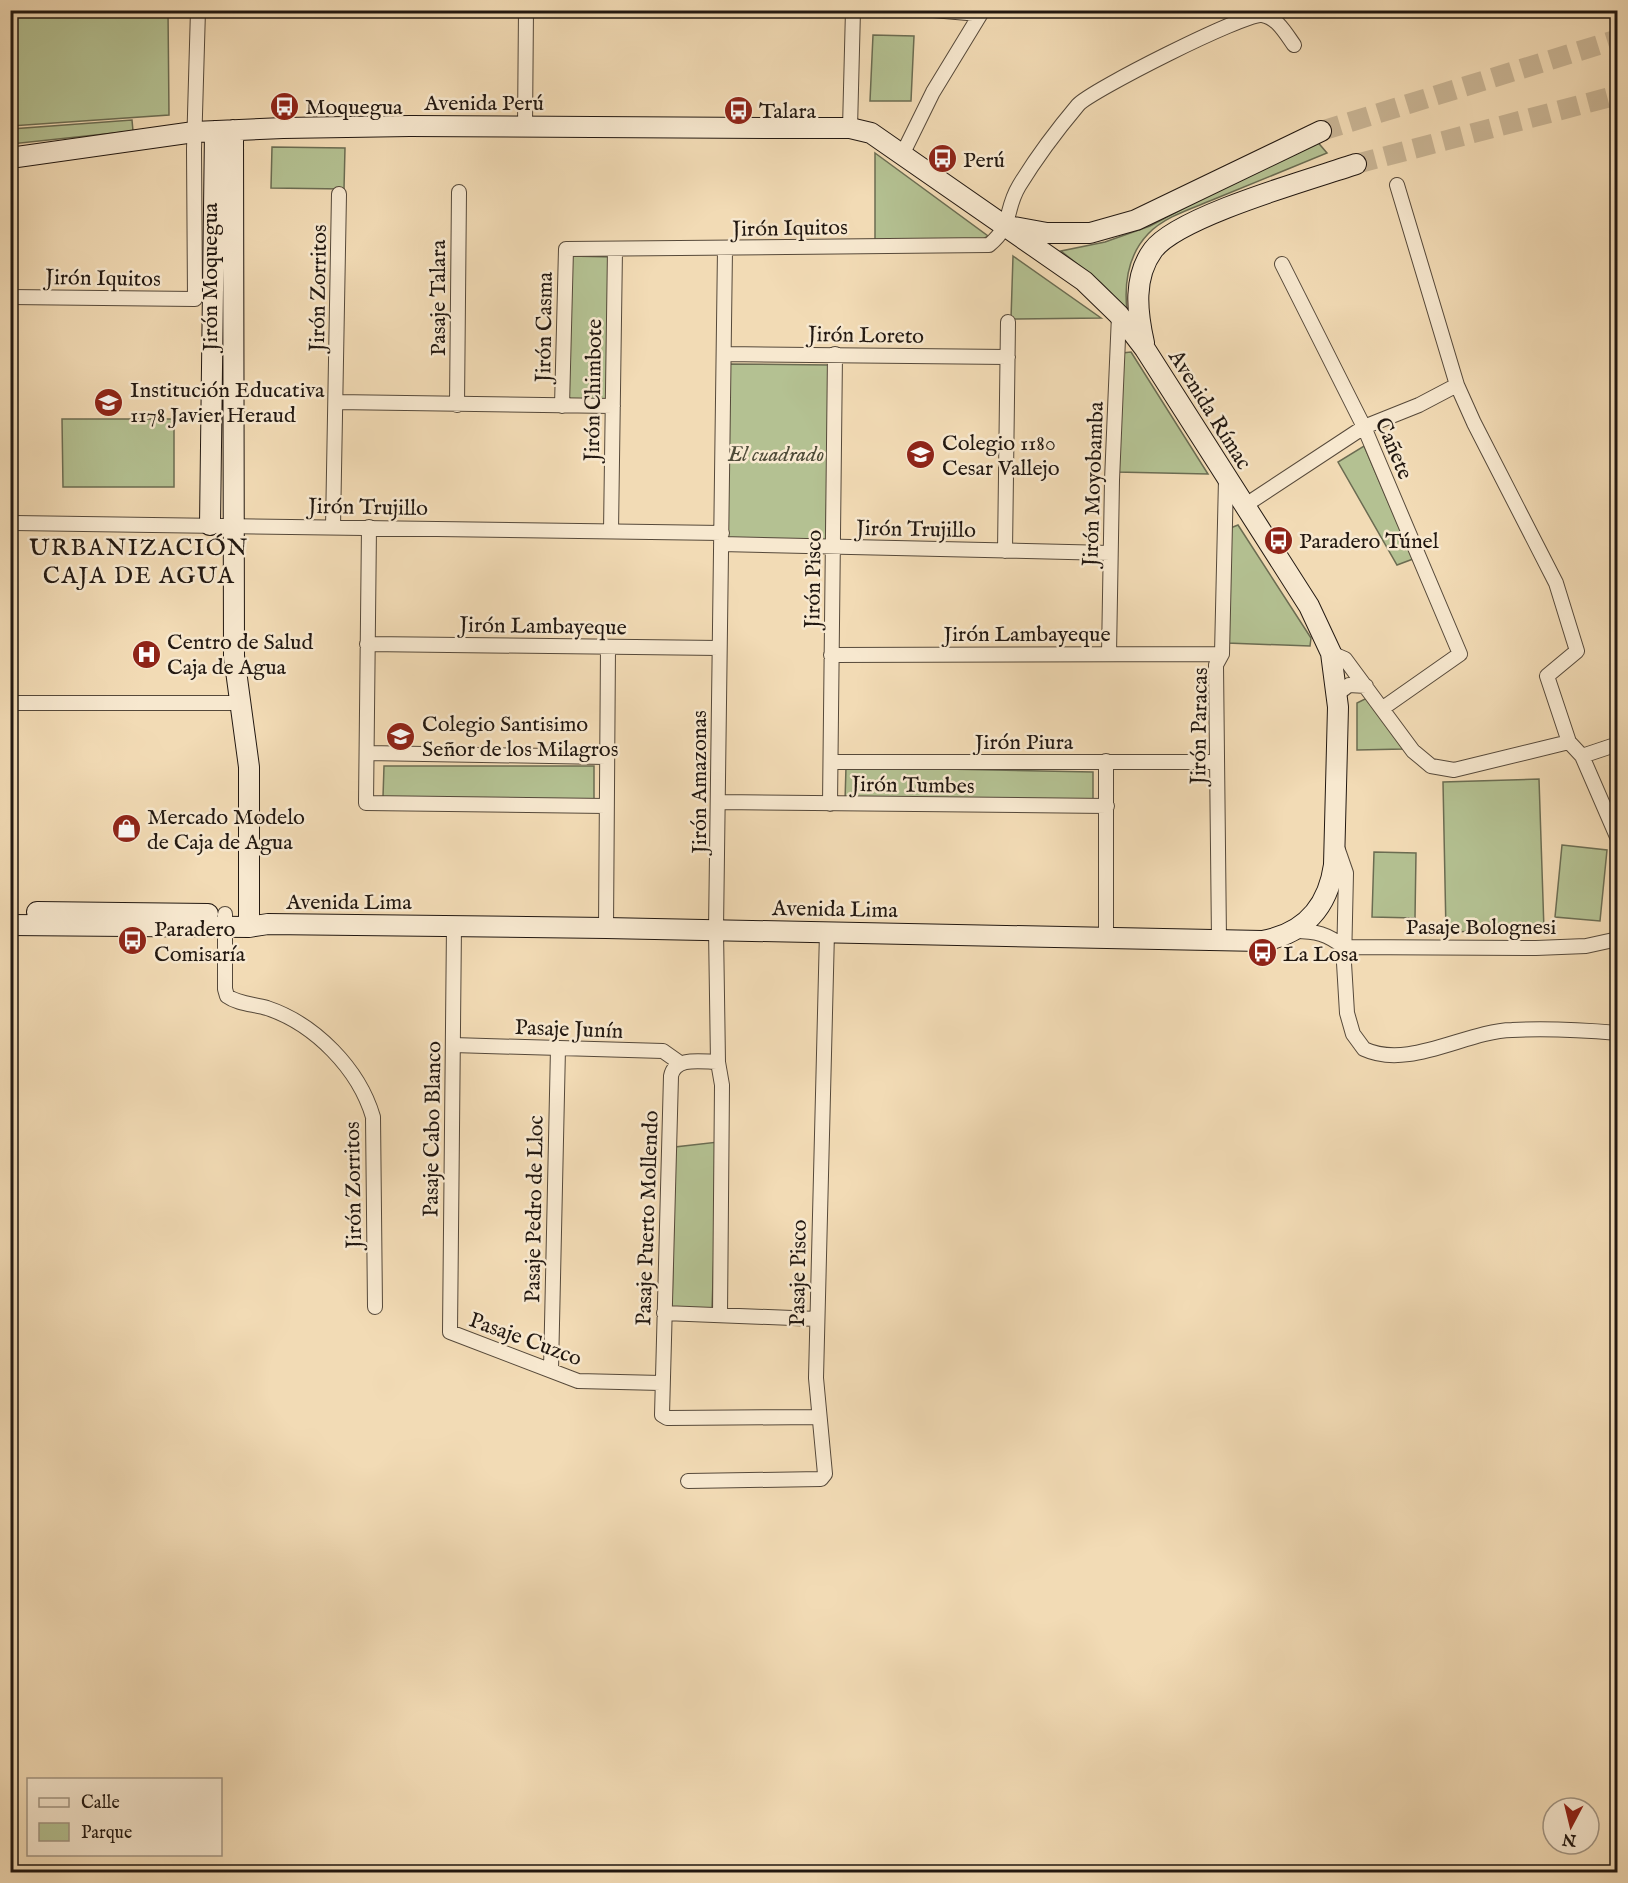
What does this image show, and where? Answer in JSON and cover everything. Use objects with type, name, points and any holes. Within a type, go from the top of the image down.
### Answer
[{"type":"main road","name":"Avenida Perú","points":[[10,158],[194,132],[410,126],[850,128]]},
{"type":"main road","name":"Avenida Rímac","points":[[850,128],[871,133],[903,153],[1084,281],[1119,315],[1145,349],[1310,606],[1330,653],[1337,694],[1335,841]]},
{"type":"main road","name":"Jirón Moquegua","points":[[210,525],[224,131]]},
{"type":"main road","name":"Jirón Moquegua","points":[[224,131],[234,656],[249,766],[256,922]]},
{"type":"main road","points":[[1007,226],[1070,234],[1090,233],[1126,223],[1321,131]]},
{"type":"main road","points":[[1145,349],[1138,302],[1143,268],[1154,248],[1169,236],[1200,218],[1356,164]]},
{"type":"main road","name":"Avenida Lima","points":[[10,912],[256,922],[1262,941],[1281,938],[1294,931],[1318,910],[1331,885],[1335,841]]},
{"type":"main road","name":"Avenida Lima","points":[[10,925],[224,920]]},
{"type":"street","points":[[194,132],[198,10]]},
{"type":"street","points":[[525,127],[526,10]]},
{"type":"street","points":[[850,128],[853,10]]},
{"type":"street","points":[[903,153],[933,92],[981,12],[933,10]]},
{"type":"street","points":[[1007,226],[1009,211],[1018,188],[1080,102],[1214,31],[1246,18],[1263,15],[1276,21],[1294,45]]},
{"type":"street","name":"Jirón Iquitos","points":[[10,297],[195,299],[194,132]]},
{"type":"street","points":[[1397,185],[1457,385],[1556,583],[1577,651],[1547,676],[1569,741],[1582,756],[1617,839]]},
{"type":"street","name":"Pasaje Talara","points":[[457,405],[459,192]]},
{"type":"street","name":"Jirón Zorritos","points":[[333,527],[339,194]]},
{"type":"street","name":"Jirón Iquitos","points":[[566,249],[989,245],[1007,226]]},
{"type":"street","name":"Jirón Casma","points":[[562,406],[566,249]]},
{"type":"street","name":"Jirón Chimbote","points":[[611,531],[615,249]]},
{"type":"street","name":"Jirón Amazonas","points":[[720,1315],[722,1085],[718,1062],[716,930],[725,249]]},
{"type":"street","name":"Cañete","points":[[1282,264],[1364,427],[1460,654],[1383,708]]},
{"type":"street","name":"Jirón Moyobamba","points":[[1109,654],[1110,553],[1119,315]]},
{"type":"street","points":[[1005,551],[1008,322]]},
{"type":"street","name":"Jirón Loreto","points":[[725,354],[1008,357]]},
{"type":"street","name":"Jirón Pisco","points":[[830,804],[836,354]]},
{"type":"street","points":[[1244,506],[1364,427],[1419,405],[1457,385]]},
{"type":"street","points":[[336,402],[613,406]]},
{"type":"street","name":"Jirón Paracas","points":[[1219,940],[1216,665],[1222,654],[1226,478]]},
{"type":"street","name":"Jirón Trujillo","points":[[14,523],[611,531],[835,547],[1110,553]]},
{"type":"street","points":[[369,528],[366,803],[606,806]]},
{"type":"street","name":"Jirón Lambayeque","points":[[367,644],[719,648]]},
{"type":"street","points":[[606,928],[608,647]]},
{"type":"street","points":[[1330,653],[1345,659],[1422,761],[1442,769],[1454,770],[1569,741]]},
{"type":"street","name":"Jirón Lambayeque","points":[[831,655],[1222,654]]},
{"type":"street","points":[[1337,694],[1350,685],[1366,686]]},
{"type":"street","points":[[10,703],[241,703]]},
{"type":"street","points":[[1582,756],[1617,744]]},
{"type":"street","points":[[367,753],[606,758]]},
{"type":"street","points":[[1106,761],[1106,938]]},
{"type":"street","name":"Jirón Piura","points":[[831,762],[1217,762]]},
{"type":"street","name":"Jirón Tumbes","points":[[719,802],[1107,806]]},
{"type":"street","points":[[1335,841],[1346,873],[1344,947],[1347,1013],[1353,1034],[1364,1049],[1385,1054],[1424,1051],[1474,1035],[1512,1029],[1617,1033]]},
{"type":"street","name":"Jirón Zorritos","points":[[224,920],[227,996],[268,1008],[300,1024],[335,1052],[370,1106],[373,1117],[375,1307]]},
{"type":"street","name":"Pasaje Cabo Blanco","points":[[450,1332],[454,926]]},
{"type":"street","points":[[1294,931],[1314,931],[1329,935],[1344,947]]},
{"type":"street","name":"Pasaje Pisco","points":[[688,1480],[824,1477],[816,1378],[827,932]]},
{"type":"street","name":"Pasaje Bolognesi","points":[[1344,947],[1546,948],[1586,946],[1617,939]]},
{"type":"street","name":"Pasaje Junín","points":[[453,1045],[663,1051],[680,1063]]},
{"type":"street","name":"Pasaje Pedro de Lloc","points":[[550,1370],[558,1048]]},
{"type":"street","points":[[680,1063],[718,1062]]},
{"type":"street","name":"Pasaje Puerto Mollendo","points":[[680,1063],[675,1066],[671,1076],[661,1383],[662,1415],[667,1418],[819,1417]]},
{"type":"street","points":[[664,1313],[817,1319]]},
{"type":"street","name":"Pasaje Cuzco","points":[[450,1332],[578,1381],[661,1383]]},
{"type":"green space","points":[[11,10],[168,11],[169,115],[11,126]]},
{"type":"green space","points":[[873,35],[914,36],[911,101],[870,101]]},
{"type":"green space","points":[[132,120],[133,131],[11,144],[11,129]]},
{"type":"green space","points":[[1315,139],[1327,153],[1180,213],[1163,222],[1148,234],[1136,251],[1129,270],[1126,290],[1127,311],[1101,283],[1061,251],[1105,242],[1150,226]]},
{"type":"green space","points":[[272,147],[345,148],[344,189],[271,188]]},
{"type":"green space","points":[[875,153],[988,236],[977,243],[875,242]]},
{"type":"green space","points":[[570,256],[612,257],[607,402],[566,401]]},
{"type":"green space","points":[[1013,256],[1101,318],[1011,319]]},
{"type":"green space","points":[[1131,352],[1208,474],[1116,472],[1122,353]]},
{"type":"green space","name":"El cuadrado","points":[[726,364],[829,365],[826,543],[724,541]]},
{"type":"green space","points":[[62,419],[174,419],[174,487],[63,487]]},
{"type":"green space","points":[[1364,446],[1413,559],[1397,565],[1338,462]]},
{"type":"green space","points":[[1238,525],[1311,638],[1310,646],[1227,643],[1228,529]]},
{"type":"green space","points":[[1365,699],[1369,700],[1403,749],[1357,750],[1357,703]]},
{"type":"green space","points":[[384,766],[594,766],[594,800],[383,797]]},
{"type":"green space","points":[[846,767],[1093,772],[1093,806],[845,801]]},
{"type":"green space","points":[[1539,779],[1544,930],[1446,932],[1443,782]]},
{"type":"green space","points":[[1562,845],[1607,850],[1600,921],[1555,917]]},
{"type":"green space","points":[[1374,852],[1416,853],[1415,918],[1372,917]]},
{"type":"green space","points":[[718,1142],[712,1309],[672,1308],[675,1147]]},
{"type":"tunnel","points":[[1321,131],[1618,39]]},
{"type":"tunnel","points":[[1356,164],[1618,95]]},
{"type":"place","name":"Moquegua","points":[[284,106]]},
{"type":"place","name":"Talara","points":[[738,110]]},
{"type":"place","name":"Perú","points":[[942,159]]},
{"type":"place","name":"Institución Educativa 1178 Javier Heraud","points":[[109,402]]},
{"type":"place","name":"Colegio 1180 Cesar Vallejo","points":[[921,455]]},
{"type":"place","name":"Paradero Túnel","points":[[1278,540]]},
{"type":"place","name":"Centro de Salud Caja de Agua","points":[[146,654]]},
{"type":"place","name":"Colegio Santisimo Señor de los Milagros","points":[[401,736]]},
{"type":"place","name":"Mercado Modelo de Caja de Agua","points":[[126,829]]},
{"type":"place","name":"Paradero Comisaría","points":[[133,941]]},
{"type":"place","name":"La Losa","points":[[1262,953]]},
{"type":"district","name":"URBANIZACIÓN CAJA DE AGUA","points":[[139,561]]}]
